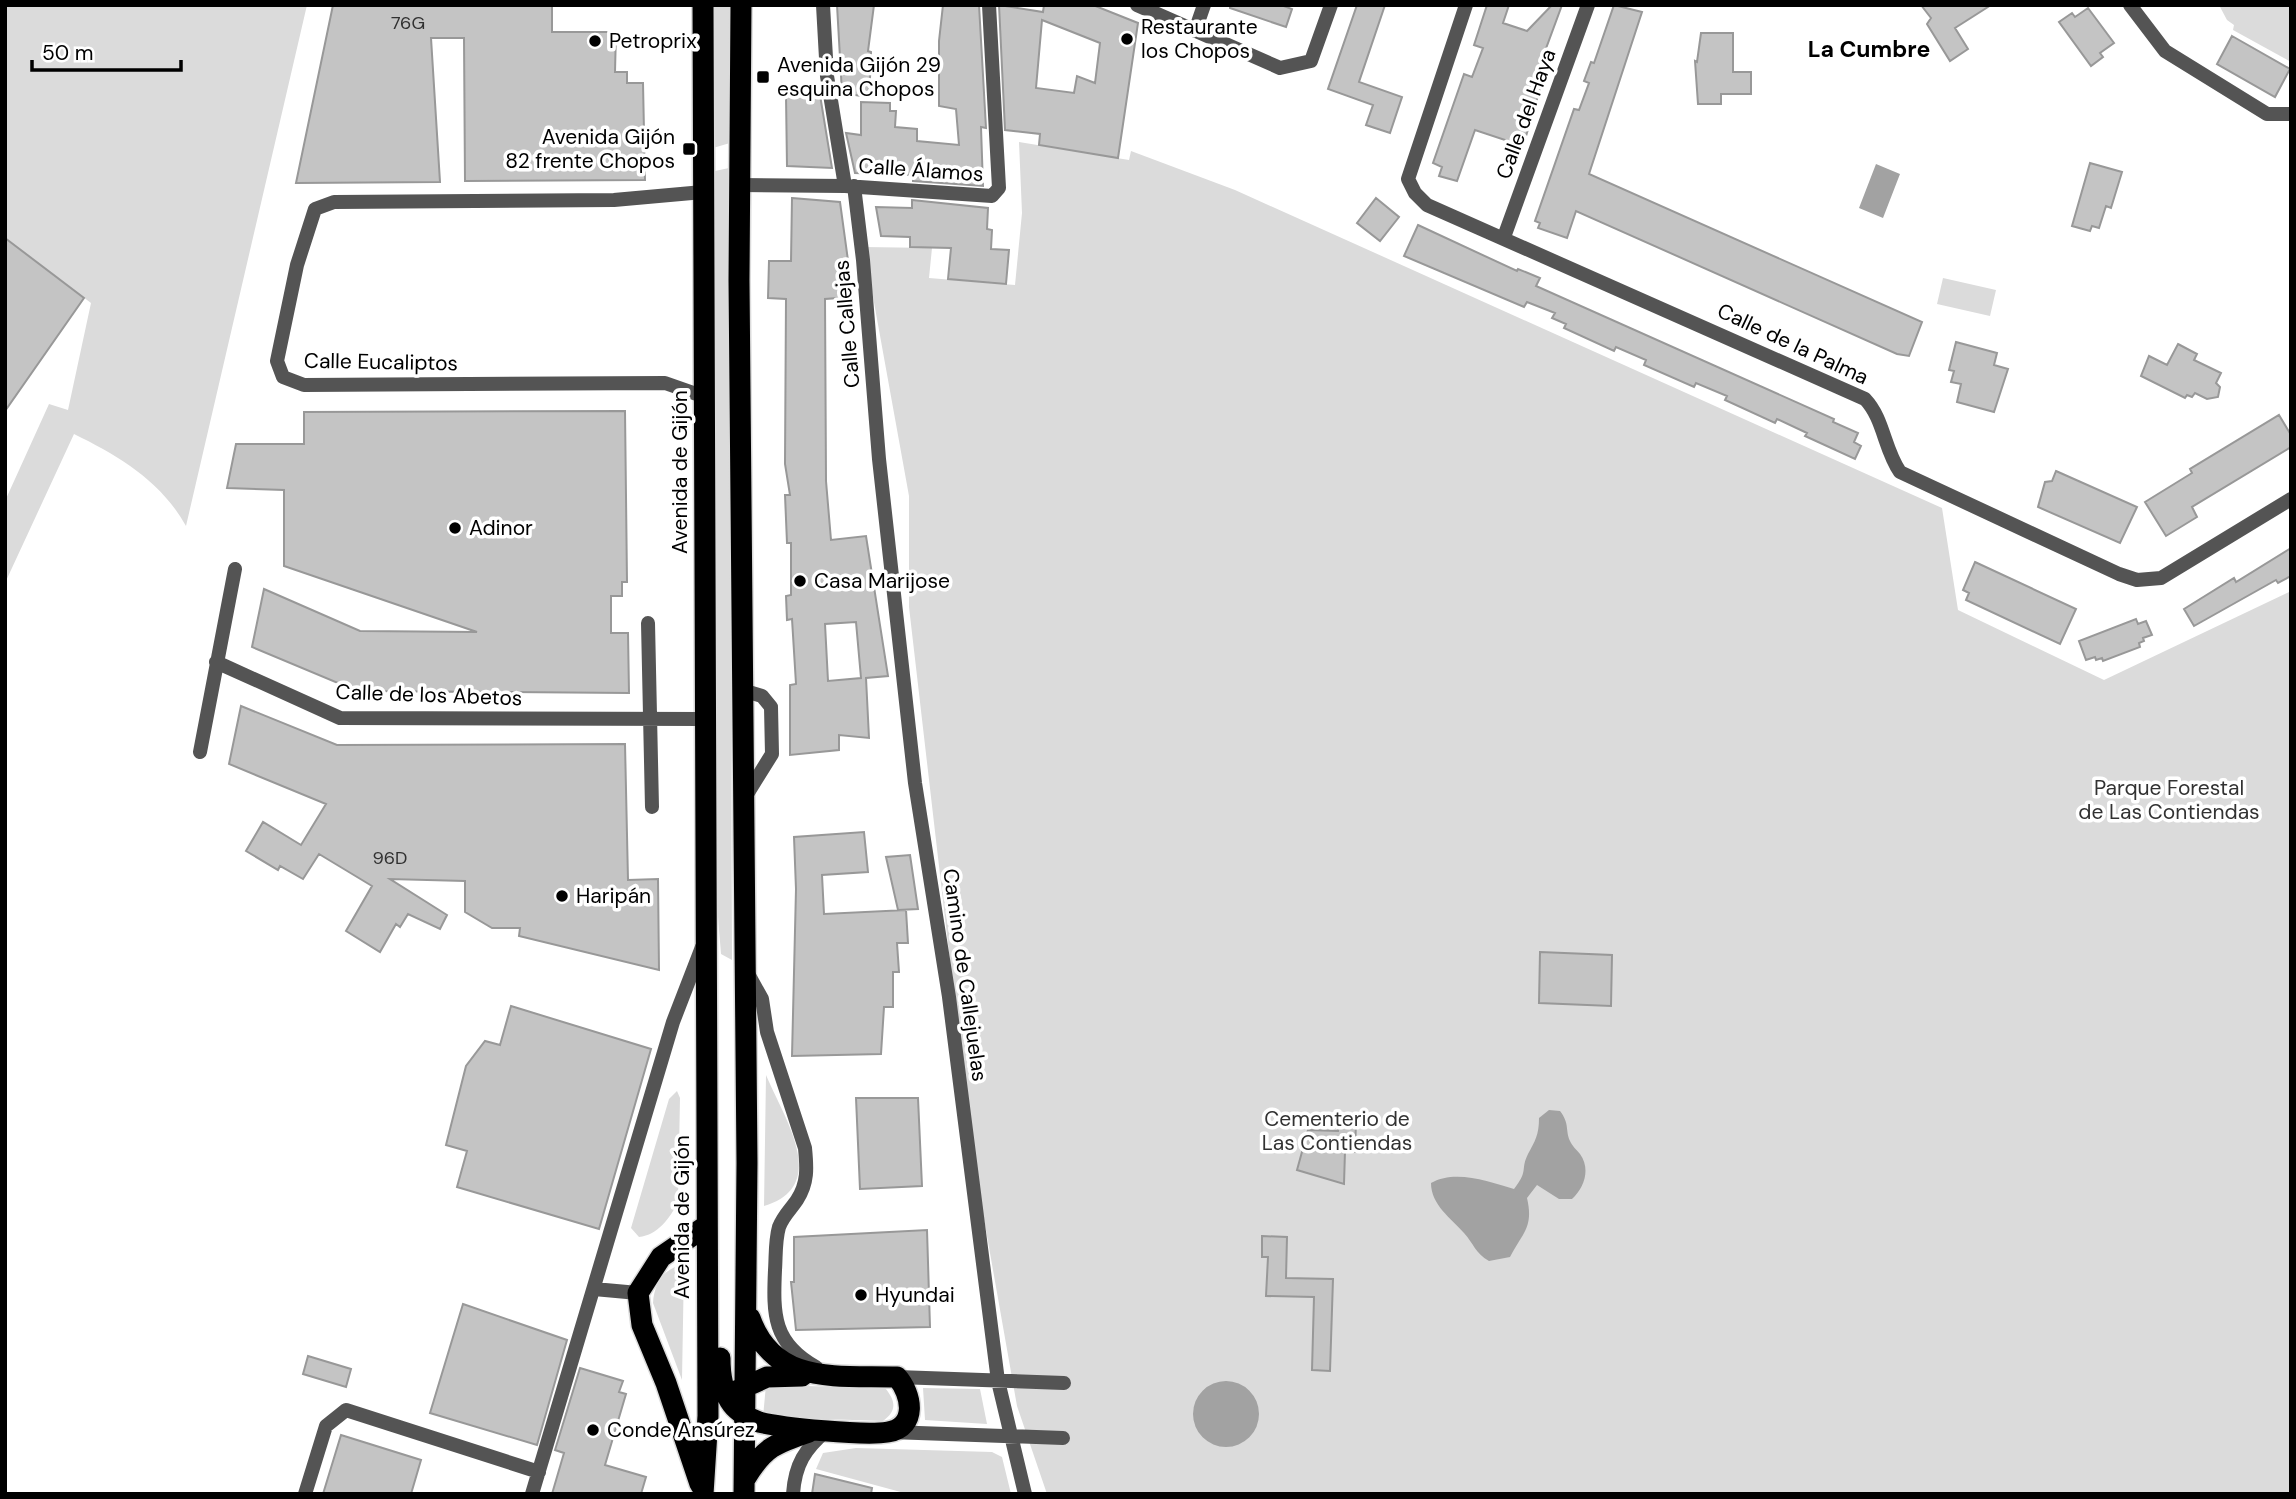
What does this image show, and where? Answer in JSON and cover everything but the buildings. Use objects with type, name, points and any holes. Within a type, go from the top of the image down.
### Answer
[{"type":"highway","name":"Avenida de Gijón","points":[[702,5],[709,1416],[703,1494]]},
{"type":"highway","points":[[741,5],[739,185],[746,1307],[737,1390],[746,1416],[744,1487]]},
{"type":"highway","points":[[706,1078],[719,1116],[720,1365],[722,1385],[737,1390]]},
{"type":"highway","points":[[703,1494],[666,1383],[642,1325],[638,1293],[660,1257],[706,1226]]},
{"type":"highway","points":[[746,1307],[757,1339],[768,1353],[781,1363],[829,1375]]},
{"type":"highway","points":[[718,1494],[720,1409],[737,1390],[767,1377],[897,1377],[906,1388],[909,1413],[903,1425],[889,1432],[821,1430],[759,1422],[746,1416]]},
{"type":"highway","points":[[744,1487],[757,1459],[773,1444],[821,1430]]},
{"type":"street","points":[[741,27],[753,5]]},
{"type":"street","name":"Calle Callejas","points":[[823,5],[827,76],[863,260],[879,459]]},
{"type":"street","name":"Calle Álamos","points":[[739,185],[850,186],[992,196],[999,188],[989,5]]},
{"type":"street","points":[[1137,5],[1280,68],[1296,67],[1311,61],[1331,5]]},
{"type":"street","points":[[1195,31],[1204,5]]},
{"type":"street","name":"Calle de la Palma","points":[[1466,5],[1408,179],[1415,193],[1427,205],[1866,399],[1875,409],[1891,459],[1900,472],[2119,574],[2137,580],[2161,578],[2291,499]]},
{"type":"street","name":"Calle del Haya","points":[[1504,237],[1588,5]]},
{"type":"street","points":[[2130,5],[2165,51],[2267,114],[2291,114]]},
{"type":"street","name":"Calle Eucaliptos","points":[[704,192],[614,200],[334,202],[315,209],[297,265],[277,360],[283,377],[304,385],[665,383],[705,397]]},
{"type":"street","name":"Camino de Callejuelas","points":[[879,459],[915,783],[949,997],[998,1381],[1025,1494]]},
{"type":"street","points":[[200,752],[235,569]]},
{"type":"street","points":[[648,623],[652,807]]},
{"type":"street","name":"Calle de los Abetos","points":[[216,662],[340,718],[705,719]]},
{"type":"street","points":[[742,690],[762,696],[771,708],[772,754],[743,801]]},
{"type":"street","name":"Avenida de Gijón","points":[[532,1494],[673,1022],[705,939]]},
{"type":"street","points":[[744,966],[762,999],[766,1032],[805,1148],[807,1165],[803,1189],[779,1225],[776,1239],[775,1317],[786,1344],[796,1356],[829,1375]]},
{"type":"street","name":"Avenida de Gijón","points":[[594,1289],[638,1293]]},
{"type":"street","points":[[897,1377],[1064,1383]]},
{"type":"street","points":[[305,1494],[326,1426],[346,1410],[539,1472]]},
{"type":"street","points":[[793,1494],[800,1459],[821,1430]]},
{"type":"street","points":[[889,1432],[1063,1438]]},
{"type":"green space","points":[[5,5],[307,5],[186,526],[164,496],[138,471],[74,434],[5,583],[5,501],[49,404],[68,410],[91,303],[5,238]]},
{"type":"green space","points":[[713,5],[730,5],[730,143],[713,148]]},
{"type":"green space","points":[[2219,5],[2291,5],[2291,62],[2233,30],[2234,25],[2227,20]]},
{"type":"green space","name":"Cementerio de Las Contiendas","points":[[1019,142],[1129,160],[1131,151],[1235,190],[1942,508],[1958,610],[2104,680],[2291,591],[2291,1494],[1047,1494],[1017,1406],[972,1151],[909,607],[909,496],[864,247],[932,248],[929,278],[1015,285],[1022,213]]},
{"type":"green space","points":[[729,168],[732,960],[721,954],[716,892],[715,171]]},
{"type":"green space","points":[[1943,278],[1996,290],[1990,316],[1937,304]]},
{"type":"green space","points":[[766,1075],[791,1130],[799,1167],[795,1183],[784,1196],[764,1206]]},
{"type":"green space","points":[[677,1091],[680,1098],[678,1202],[663,1225],[646,1236],[639,1237],[631,1228],[669,1099]]},
{"type":"green space","points":[[684,1265],[682,1380],[653,1303],[655,1289],[661,1278],[671,1269]]},
{"type":"green space","points":[[766,1385],[885,1388],[893,1402],[893,1410],[883,1421],[763,1417]]},
{"type":"green space","points":[[923,1388],[980,1389],[987,1424],[925,1420]]},
{"type":"green space","points":[[856,1448],[992,1452],[1002,1457],[1011,1494],[908,1494],[816,1469],[823,1453]]},
{"type":"shaded area","points":[[1876,164],[1900,174],[1883,218],[1859,208]]},
{"type":"shaded area","points":[[1549,1110],[1560,1111],[1565,1120],[1570,1141],[1585,1166],[1583,1184],[1572,1199],[1559,1199],[1537,1185],[1527,1198],[1529,1217],[1526,1230],[1510,1257],[1489,1261],[1438,1205],[1431,1183],[1462,1177],[1514,1189],[1523,1174],[1526,1159],[1536,1138],[1539,1118]]},
{"type":"shaded area","points":[[1226,1381],[1249,1391],[1259,1414],[1249,1437],[1226,1447],[1203,1437],[1193,1414],[1203,1391]]},
{"type":"place","name":"Restaurante los Chopos","points":[[1127,39]]},
{"type":"place","name":"Petroprix","points":[[595,41]]},
{"type":"place","name":"Avenida Gijón 29 esquina Chopos","points":[[763,77]]},
{"type":"place","name":"Avenida Gijón 82 frente Chopos","points":[[689,149]]},
{"type":"place","name":"Adinor","points":[[455,528]]},
{"type":"place","name":"Casa Marijose","points":[[800,581]]},
{"type":"place","name":"Haripán","points":[[562,896]]},
{"type":"place","name":"Hyundai","points":[[861,1295]]},
{"type":"place","name":"Conde Ansúrez","points":[[593,1430]]},
{"type":"district","name":"La Cumbre","points":[[1869,49]]},
{"type":"park label","name":"Parque Forestal de Las Contiendas","points":[[2169,800]]}]
